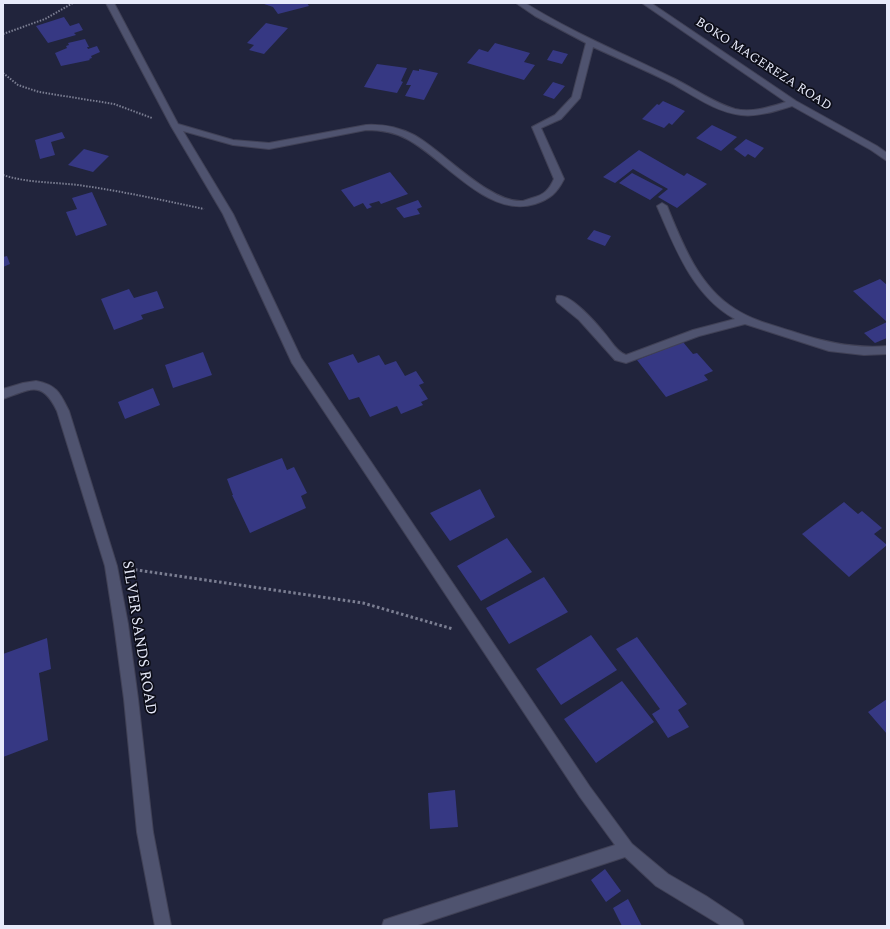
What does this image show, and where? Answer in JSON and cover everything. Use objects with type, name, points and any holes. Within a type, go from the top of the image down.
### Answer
[{"type":"street","points":[[110,3],[175,126],[228,214],[296,360],[585,792],[627,849],[662,880],[700,902],[736,926]]},
{"type":"street","points":[[520,3],[536,14],[590,42],[714,103],[734,111],[750,112],[793,103]]},
{"type":"street","name":"BOKO MAGEREZA ROAD","points":[[646,3],[793,103],[874,148],[887,158]]},
{"type":"street","points":[[175,126],[232,142],[269,146],[308,140],[368,127],[389,128],[413,138],[479,188],[501,200],[521,204],[542,199],[554,191],[559,179],[536,127],[558,117],[576,98],[590,42]]},
{"type":"street","points":[[874,148],[887,150]]},
{"type":"street","points":[[662,206],[683,255],[706,290],[726,308],[746,320],[821,345],[849,350],[887,350]]},
{"type":"street","points":[[560,299],[581,314],[614,352],[619,356],[626,358],[697,333],[746,320]]},
{"type":"street","name":"SILVER SANDS ROAD","points":[[3,394],[31,385],[42,386],[55,395],[63,411],[111,566],[121,624],[131,699],[145,832],[163,926]]},
{"type":"street","points":[[390,926],[627,849]]},
{"type":"path","points":[[3,34],[45,19],[72,3]]},
{"type":"path","points":[[3,73],[18,85],[39,92],[114,104],[175,126]]},
{"type":"path","points":[[3,175],[18,180],[77,185],[141,195],[228,214]]},
{"type":"path","points":[[111,566],[363,603],[482,637]]},
{"type":"building","points":[[261,3],[307,3],[309,6],[278,14],[273,7]]},
{"type":"building","points":[[64,17],[70,26],[79,23],[83,30],[74,33],[76,35],[48,43],[36,26]]},
{"type":"building","points":[[266,23],[288,28],[264,54],[249,50],[254,45],[247,43]]},
{"type":"building","points":[[85,39],[89,47],[87,47],[88,49],[97,46],[100,52],[91,56],[92,58],[89,59],[90,60],[61,66],[55,53],[67,48],[66,46],[69,45],[68,43]]},
{"type":"building","points":[[495,43],[530,53],[524,62],[535,65],[524,80],[467,63],[479,49],[488,52]]},
{"type":"building","points":[[553,50],[568,54],[562,64],[547,60]]},
{"type":"building","points":[[377,64],[407,68],[401,81],[403,82],[397,93],[364,87]]},
{"type":"building","points":[[419,69],[438,73],[424,100],[405,96],[411,85],[406,85],[413,70],[419,71]]},
{"type":"building","points":[[553,82],[565,86],[554,99],[543,95]]},
{"type":"building","points":[[663,101],[685,111],[672,125],[669,123],[664,128],[642,119],[657,104],[659,105]]},
{"type":"building","points":[[712,125],[737,137],[721,151],[696,138]]},
{"type":"building","points":[[62,132],[65,138],[51,142],[55,155],[40,159],[35,140]]},
{"type":"building","points":[[746,139],[764,148],[755,158],[748,154],[745,157],[734,149]]},
{"type":"building","points":[[84,149],[109,156],[93,172],[68,165]]},
{"type":"building","points":[[639,150],[684,176],[687,173],[707,184],[677,208],[658,197],[668,189],[633,169],[615,183],[603,177]]},
{"type":"building","points":[[390,172],[408,194],[381,204],[379,201],[369,204],[372,207],[367,209],[363,203],[354,207],[341,190]]},
{"type":"building","points":[[632,173],[663,189],[650,200],[619,183]]},
{"type":"building","points":[[92,192],[107,225],[76,236],[66,212],[77,209],[72,198]]},
{"type":"building","points":[[418,200],[422,207],[417,209],[420,214],[404,218],[396,208]]},
{"type":"building","points":[[594,230],[611,236],[605,246],[587,239]]},
{"type":"building","points":[[7,256],[10,264],[3,267],[3,257]]},
{"type":"building","points":[[880,279],[887,285],[887,322],[853,291]]},
{"type":"building","points":[[129,289],[134,298],[157,291],[164,308],[141,315],[143,319],[114,330],[101,299]]},
{"type":"building","points":[[887,322],[887,338],[875,343],[864,333]]},
{"type":"building","points":[[683,342],[693,354],[697,353],[713,371],[704,375],[708,380],[666,397],[637,360]]},
{"type":"building","points":[[203,352],[212,375],[173,388],[165,365]]},
{"type":"building","points":[[353,354],[358,363],[379,355],[385,365],[396,361],[405,376],[416,371],[424,383],[419,385],[428,399],[421,402],[423,405],[401,414],[397,406],[370,417],[359,397],[349,400],[328,363]]},
{"type":"building","points":[[153,388],[160,405],[125,419],[118,402]]},
{"type":"building","points":[[282,458],[287,470],[294,467],[307,493],[301,496],[306,508],[250,533],[232,495],[227,479]]},
{"type":"building","points":[[480,489],[495,517],[450,541],[430,513]]},
{"type":"building","points":[[844,502],[858,514],[862,511],[882,528],[874,534],[887,545],[849,577],[802,534]]},
{"type":"building","points":[[507,538],[532,572],[481,601],[457,566]]},
{"type":"building","points":[[544,577],[568,612],[509,644],[486,608]]},
{"type":"building","points":[[591,635],[617,670],[561,705],[536,669]]},
{"type":"building","points":[[637,637],[687,704],[678,710],[689,727],[668,738],[652,714],[660,709],[616,649]]},
{"type":"building","points":[[47,638],[51,669],[39,673],[48,740],[3,757],[3,654]]},
{"type":"building","points":[[622,681],[654,722],[596,763],[564,719]]},
{"type":"building","points":[[887,699],[887,734],[868,712]]},
{"type":"building","points":[[455,790],[458,827],[430,829],[428,793]]},
{"type":"building","points":[[605,869],[621,891],[606,902],[591,880]]},
{"type":"building","points":[[628,899],[642,926],[622,926],[613,908]]}]
